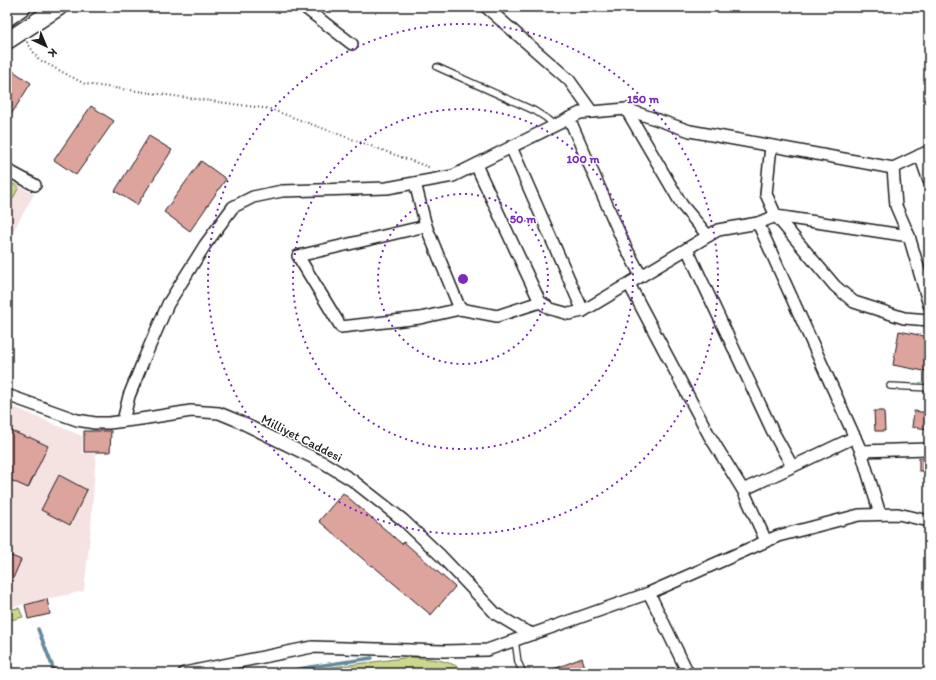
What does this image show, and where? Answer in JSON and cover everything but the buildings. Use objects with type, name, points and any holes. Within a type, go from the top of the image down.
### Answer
[{"type":"main road","points":[[7,18],[22,7]]},
{"type":"main road","points":[[7,41],[58,7]]},
{"type":"street","points":[[304,7],[352,44]]},
{"type":"street","points":[[486,7],[569,80],[592,112]]},
{"type":"street","points":[[626,109],[682,205],[708,236]]},
{"type":"street","points":[[123,421],[129,396],[168,304],[206,245],[234,207],[253,197],[282,191],[387,188],[453,176],[580,113],[626,109],[690,132],[893,168],[924,153],[929,181]]},
{"type":"street","points":[[569,118],[625,246],[641,276]]},
{"type":"street","points":[[772,146],[766,194],[776,216],[835,286],[854,302],[904,318],[929,320]]},
{"type":"street","points":[[511,147],[583,311]]},
{"type":"street","points":[[476,165],[540,302],[551,309],[569,314],[583,311],[718,230],[758,223],[776,216],[909,236]]},
{"type":"street","points":[[893,168],[896,206],[909,236],[929,305]]},
{"type":"street","points":[[7,170],[35,185]]},
{"type":"street","points":[[415,183],[426,226],[460,310]]},
{"type":"street","points":[[758,223],[855,437],[880,514]]},
{"type":"street","points":[[426,226],[298,256],[341,327],[420,318],[460,310],[497,316],[540,302]]},
{"type":"street","points":[[687,249],[772,430],[792,466]]},
{"type":"street","points":[[629,284],[709,435],[743,490],[766,541]]},
{"type":"street","name":"Milliyet Caddesi","points":[[7,395],[77,420],[95,423],[109,423],[191,411],[219,413],[250,426],[324,463],[352,480],[403,520],[496,614],[521,629],[534,634]]},
{"type":"street","points":[[743,490],[855,437]]},
{"type":"street","points":[[861,452],[929,449]]},
{"type":"street","points":[[184,673],[312,647],[444,651],[487,650],[649,593],[778,536],[859,515],[898,514],[929,521]]},
{"type":"street","points":[[649,593],[688,673]]},
{"type":"lane","points":[[437,67],[535,111],[554,125]]},
{"type":"lane","points":[[890,386],[929,388]]},
{"type":"lane","points":[[515,640],[518,662],[523,673]]},
{"type":"path","points":[[20,32],[38,59],[85,84],[270,109],[431,168]]},
{"type":"shaded area","points":[[7,179],[34,194],[7,242]]},
{"type":"shaded area","points":[[7,404],[82,436],[82,453],[96,454],[91,526],[84,591],[7,608]]},
{"type":"green space","points":[[7,181],[19,187],[12,200],[7,197]]},
{"type":"green space","points":[[19,608],[23,617],[7,621],[7,610]]},
{"type":"green space","points":[[410,657],[447,662],[460,668],[466,673],[292,673],[321,668]]},
{"type":"waterway","points":[[38,629],[55,673]]},
{"type":"waterway","points":[[279,673],[372,658]]}]
